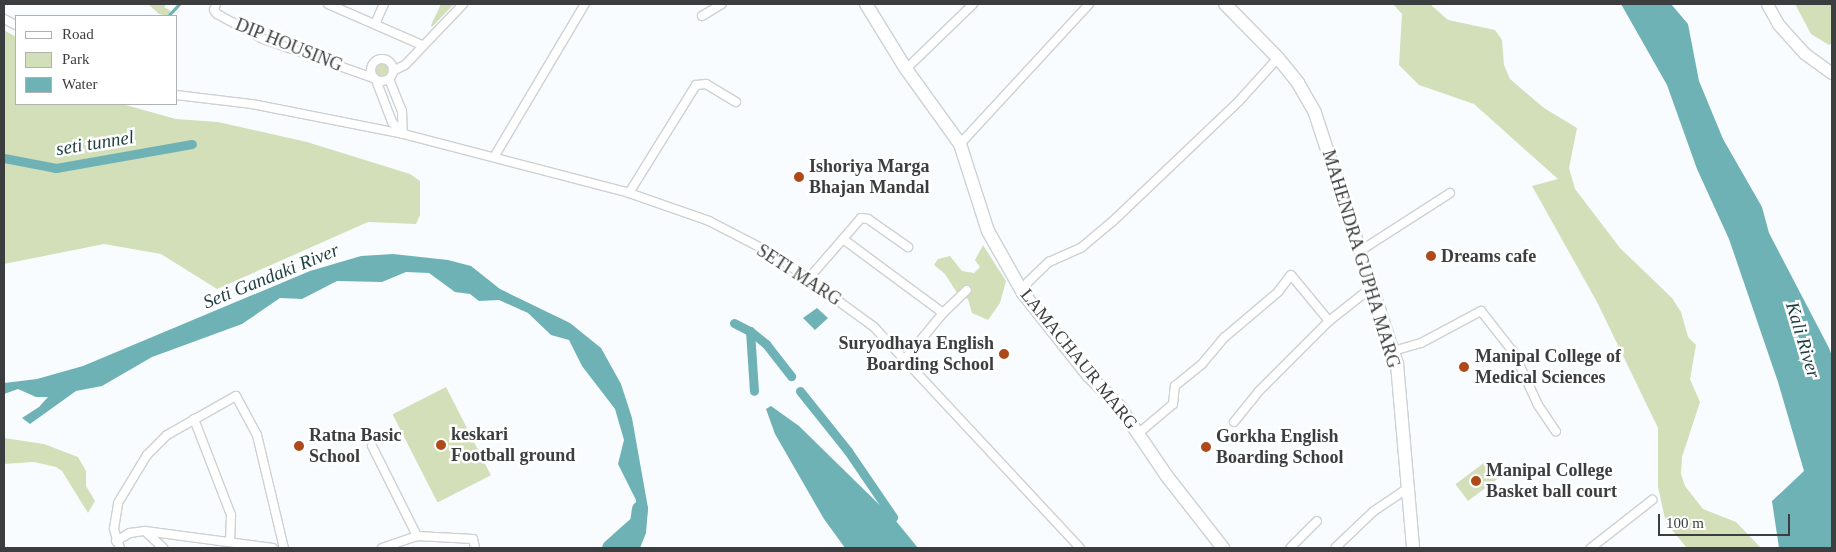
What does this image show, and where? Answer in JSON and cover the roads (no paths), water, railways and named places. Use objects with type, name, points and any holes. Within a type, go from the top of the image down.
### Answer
[{"type":"main road","name":"LAMACHAUR MARG","points":[[866,4],[906,69],[960,144],[988,231],[1023,294],[1082,368],[1140,432],[1166,475],[1223,548]]},
{"type":"main road","name":"MAHENDRA GUPHA MARG","points":[[1224,4],[1278,58],[1298,83],[1315,113],[1393,351],[1407,460],[1407,489],[1414,548]]},
{"type":"main road","points":[[1767,4],[1778,24],[1804,53],[1832,73]]},
{"type":"street","name":"DIP HOUSING","points":[[216,4],[214,10],[217,14],[263,39],[374,79]]},
{"type":"street","points":[[328,4],[422,45]]},
{"type":"street","points":[[375,24],[384,4]]},
{"type":"street","points":[[374,79],[391,75],[405,66],[422,45],[463,4]]},
{"type":"street","points":[[494,157],[586,4]]},
{"type":"street","points":[[702,16],[722,4]]},
{"type":"street","points":[[906,69],[973,4]]},
{"type":"street","points":[[960,144],[1089,4]]},
{"type":"street","points":[[1023,294],[1028,282],[1049,262],[1082,247],[1112,222],[1239,101],[1278,58]]},
{"type":"street","points":[[378,60],[388,61],[402,111],[403,134],[392,122],[374,79],[371,68],[378,60]]},
{"type":"street","points":[[628,193],[696,85],[706,84],[736,102]]},
{"type":"street","name":"SETI MARG","points":[[178,95],[252,104],[403,134],[628,193],[709,221],[775,255],[874,327],[905,359],[965,428],[1078,547]]},
{"type":"street","points":[[1360,251],[1450,193]]},
{"type":"street","points":[[809,278],[861,218],[868,219],[908,247]]},
{"type":"street","points":[[843,239],[943,313]]},
{"type":"street","points":[[1140,432],[1173,404],[1175,386],[1278,292],[1291,275],[1329,321]]},
{"type":"street","points":[[1234,422],[1258,392],[1329,321],[1371,288]]},
{"type":"street","points":[[905,359],[943,313],[967,290]]},
{"type":"street","points":[[1393,351],[1421,343],[1481,311],[1514,353],[1538,405],[1556,432]]},
{"type":"street","points":[[118,545],[114,519],[130,481],[147,455],[167,435],[236,396],[257,435],[284,548]]},
{"type":"street","points":[[194,419],[231,515],[230,540]]},
{"type":"street","points":[[372,446],[417,536]]},
{"type":"street","points":[[1336,547],[1374,511],[1407,489]]},
{"type":"street","points":[[1591,548],[1652,500]]},
{"type":"street","points":[[1290,548],[1317,521]]},
{"type":"street","points":[[118,545],[130,533],[146,531],[230,540],[273,548]]},
{"type":"street","points":[[146,531],[163,548]]},
{"type":"street","points":[[382,548],[417,536],[473,539],[475,548]]},
{"type":"water","name":"Kali River","points":[[1621,4],[1671,4],[1688,24],[1699,81],[1723,139],[1762,207],[1769,233],[1829,348],[1832,356],[1832,548],[1779,548],[1772,501],[1804,471],[1778,382],[1729,239],[1697,169],[1667,85]]},
{"type":"water","points":[[393,254],[448,260],[471,266],[500,289],[570,323],[601,348],[621,384],[632,418],[648,508],[646,533],[640,548],[612,548],[629,536],[637,512],[636,500],[618,464],[624,440],[615,409],[582,366],[569,340],[551,335],[528,313],[499,300],[479,301],[470,294],[455,292],[429,273],[406,272],[382,282],[337,281],[302,299],[280,298],[242,324],[152,357],[102,386],[76,391],[30,424],[22,418],[39,407],[48,397],[36,397],[18,389],[4,394],[4,383],[37,379],[83,366],[310,271],[361,256]]},
{"type":"water","points":[[817,308],[828,318],[815,330],[803,318]]},
{"type":"water","points":[[771,406],[799,426],[896,521],[918,548],[845,548],[824,519],[775,434],[766,409]]},
{"type":"waterway","points":[[169,15],[179,4]]},
{"type":"waterway","name":"seti tunnel","points":[[4,158],[56,168],[192,144]]},
{"type":"waterway","points":[[734,323],[750,331],[754,391]]},
{"type":"waterway","points":[[750,331],[766,344],[791,376]]},
{"type":"waterway","points":[[800,391],[848,451],[893,517]]},
{"type":"waterway","name":"Seti Gandaki River","points":[[610,548],[638,523],[640,509]]},
{"type":"place","name":"Ishoriya Marga Bhajan Mandal","points":[[799,177]]},
{"type":"place","name":"Dreams cafe","points":[[1431,256]]},
{"type":"place","name":"Suryodhaya English Boarding School","points":[[1004,354]]},
{"type":"place","name":"Manipal College of Medical Sciences","points":[[1464,367]]},
{"type":"place","name":"keskari Football ground","points":[[441,445]]},
{"type":"place","name":"Ratna Basic School","points":[[299,446]]},
{"type":"place","name":"Gorkha English Boarding School","points":[[1206,447]]},
{"type":"place","name":"Manipal College Basket ball court","points":[[1476,481]]}]
